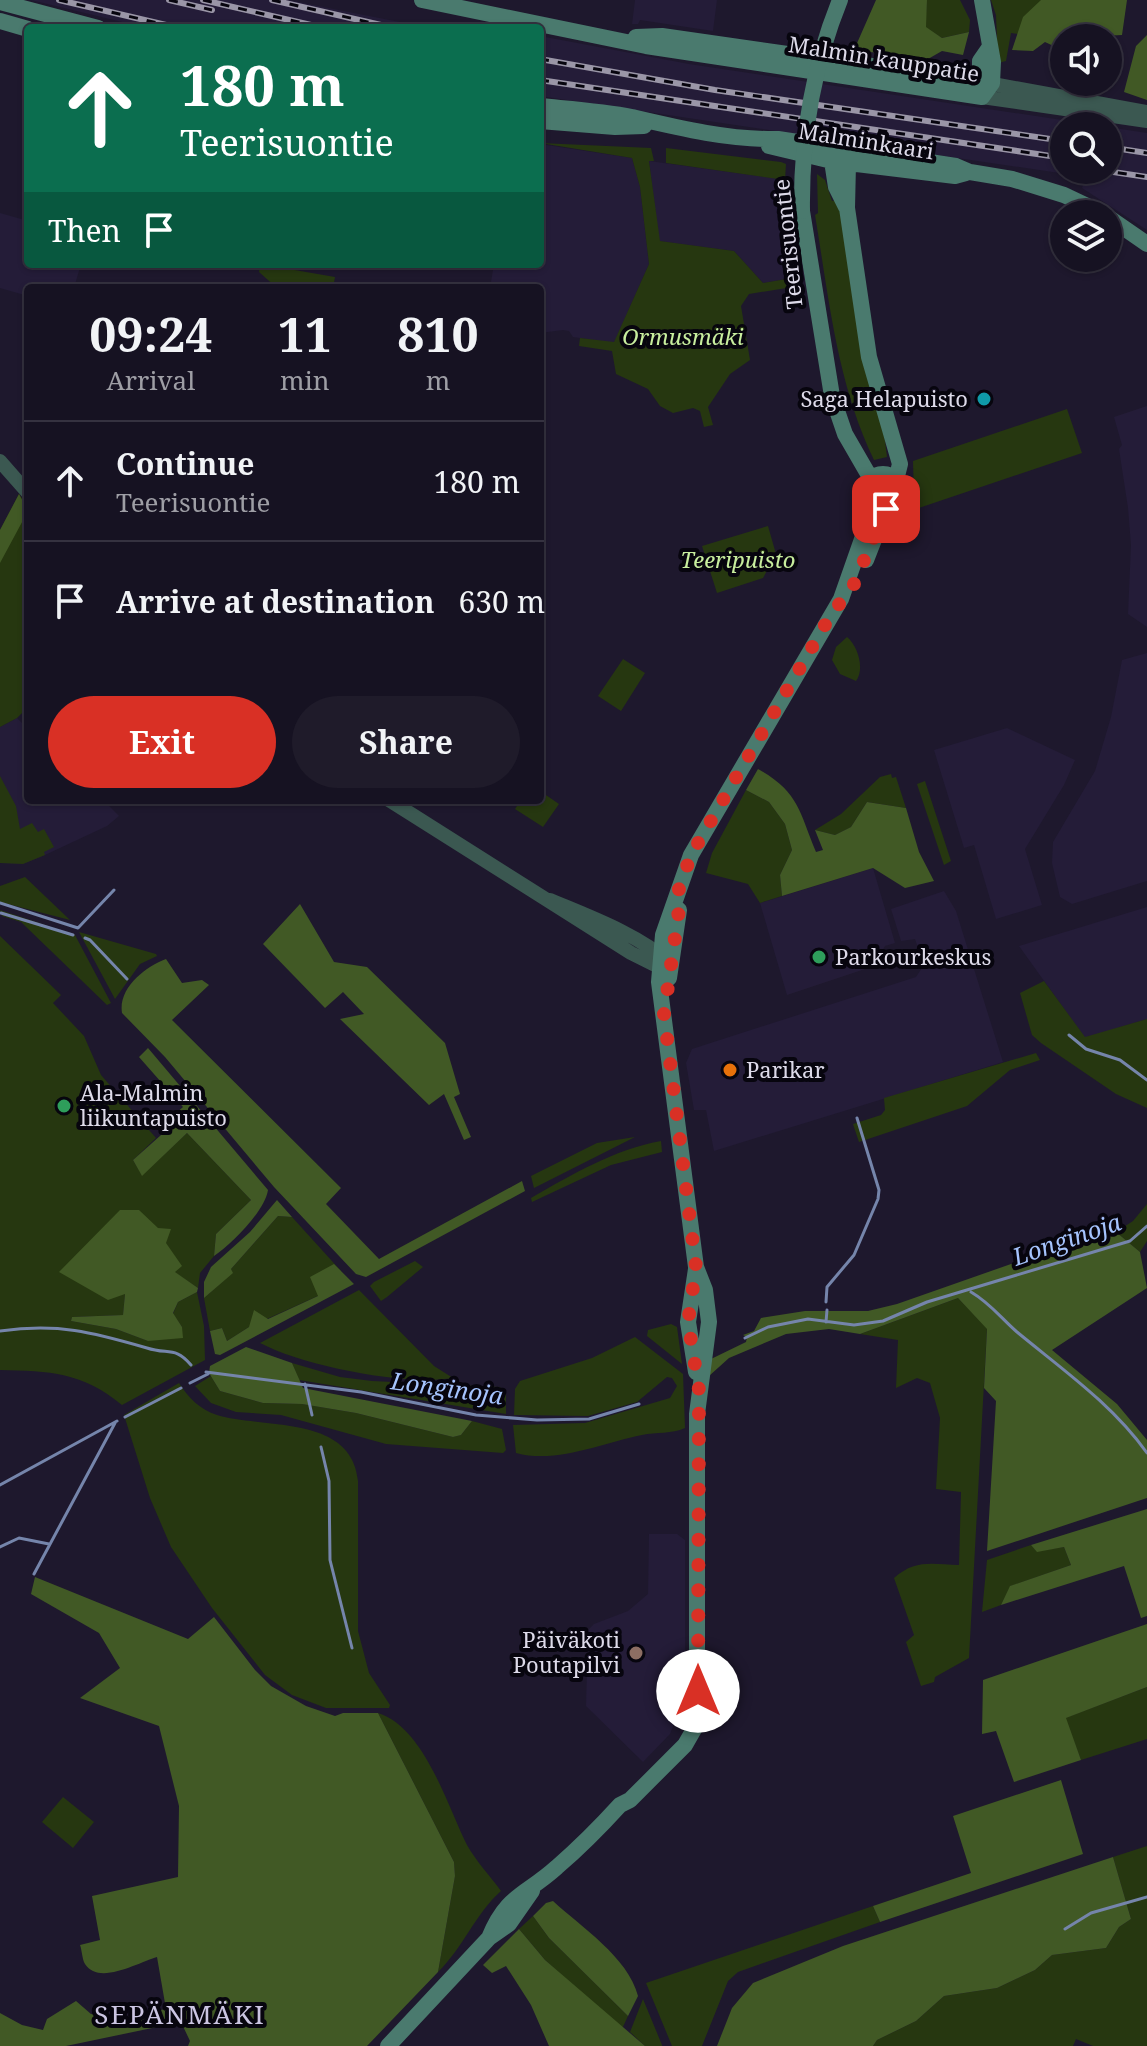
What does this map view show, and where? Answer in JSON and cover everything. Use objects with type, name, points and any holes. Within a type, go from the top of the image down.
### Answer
[{"type":"main road","name":"Malmin kauppatie","points":[[422,0],[539,24]]},
{"type":"main road","name":"Malmin kauppatie","points":[[470,0],[534,23]]},
{"type":"main road","name":"Teerisuontie","points":[[840,0],[811,86],[803,140],[802,211],[832,396],[845,434],[885,478]]},
{"type":"main road","points":[[981,1],[987,15],[989,48],[980,61],[984,87]]},
{"type":"main road","points":[[0,2],[83,24]]},
{"type":"main road","points":[[0,21],[24,28]]},
{"type":"main road","name":"Malmin kauppatie","points":[[544,25],[646,46],[984,87]]},
{"type":"main road","name":"Malminkaari","points":[[544,106],[633,117],[653,124],[757,139],[775,149],[955,176],[970,172],[1033,184],[1071,200]]},
{"type":"main road","name":"Malminkaari","points":[[544,121],[615,127],[653,124]]},
{"type":"main road","points":[[841,158],[836,187],[847,208],[869,357],[900,464],[865,490],[878,507]]},
{"type":"main road","name":"Malminkaari","points":[[1122,226],[1147,244]]},
{"type":"main road","points":[[388,2046],[489,1938],[509,1924],[540,1880],[620,1805],[634,1796],[689,1739],[698,1716],[697,1414],[709,1322],[705,1290],[696,1267],[664,1014],[663,961],[679,910],[678,892],[691,855],[841,599],[867,525],[878,507],[900,498],[885,478]]},
{"type":"street","name":"Malmin kauppatie","points":[[984,87],[1147,112]]},
{"type":"street","name":"Malmin kauppatie","points":[[984,87],[1147,121]]},
{"type":"street","points":[[0,461],[22,479]]},
{"type":"street","points":[[395,804],[550,900],[611,926],[663,961]]},
{"type":"shaded area","points":[[31,0],[288,0],[410,24],[130,24]]},
{"type":"shaded area","points":[[635,0],[717,0],[713,31],[640,20],[638,24],[632,24]]},
{"type":"shaded area","points":[[544,37],[689,64],[1050,118],[1050,172],[544,97]]},
{"type":"shaded area","points":[[1122,129],[1147,133],[1147,230],[1122,214],[1122,200],[1101,200],[1082,188],[1083,184],[1122,184]]},
{"type":"shaded area","points":[[544,145],[632,158],[640,187],[649,264],[614,343],[573,337],[569,331],[563,330],[544,332],[544,284],[491,284],[493,268],[544,268]]},
{"type":"shaded area","points":[[649,161],[788,180],[788,218],[798,277],[763,283],[734,251],[659,241]]},
{"type":"shaded area","points":[[0,213],[24,220],[24,268],[80,268],[75,284],[24,284],[24,295],[0,288]]},
{"type":"shaded area","points":[[1147,406],[1147,627],[1128,614],[1131,545],[1119,449],[1122,445],[1114,417]]},
{"type":"shaded area","points":[[1147,653],[1147,881],[1072,904],[1060,897],[1052,863],[1053,842],[1095,771],[1111,717],[1122,660]]},
{"type":"shaded area","points":[[17,718],[24,725],[24,804],[107,804],[119,816],[107,826],[23,864],[0,863],[0,727]]},
{"type":"shaded area","points":[[1007,728],[1075,760],[1064,785],[1025,849],[1042,905],[996,919],[974,845],[964,848],[934,750]]},
{"type":"shaded area","points":[[873,868],[895,943],[885,946],[874,966],[787,995],[760,903]]},
{"type":"shaded area","points":[[944,891],[956,911],[1003,1062],[714,1151],[706,1110],[694,1110],[686,1063],[692,1049],[916,977],[924,965],[915,939],[901,941],[891,909]]},
{"type":"shaded area","points":[[1147,907],[1147,1019],[1085,1038],[1019,946]]},
{"type":"shaded area","name":"Päiväkoti Poutapilvi","points":[[649,1534],[677,1534],[685,1540],[685,1695],[670,1734],[643,1762],[586,1706],[588,1630],[594,1624],[628,1611],[648,1594]]},
{"type":"green space","points":[[876,0],[927,0],[926,27],[942,38],[969,32],[963,55],[942,51],[928,59],[854,50]]},
{"type":"green space","points":[[927,0],[960,0],[970,20],[969,32],[942,38],[925,27]]},
{"type":"green space","points":[[991,0],[1055,0],[1018,34],[1011,33],[1006,61],[998,63],[996,15]]},
{"type":"green space","points":[[1041,0],[1127,0],[1122,35],[1122,24],[1050,24],[1050,44],[1045,42],[1033,51],[1012,50],[1023,17]]},
{"type":"green space","points":[[1147,35],[1147,100],[1124,92],[1136,46]]},
{"type":"green space","name":"Ormusmäki","points":[[544,143],[651,148],[654,161],[649,161],[660,241],[734,251],[763,283],[798,277],[799,286],[749,294],[741,306],[750,360],[730,374],[708,407],[713,425],[704,427],[700,411],[693,408],[673,413],[660,406],[648,389],[616,374],[612,351],[579,346],[580,338],[614,342],[649,264],[640,187],[632,158]]},
{"type":"green space","points":[[666,148],[781,162],[786,164],[785,180],[666,163]]},
{"type":"green space","points":[[817,174],[825,180],[832,201],[837,200],[839,205],[883,425],[887,457],[874,460],[851,401],[836,340],[815,215],[818,213]]},
{"type":"green space","points":[[260,268],[283,268],[335,277],[334,284],[272,284],[259,272]]},
{"type":"green space","points":[[1067,409],[1082,453],[910,511],[914,499],[913,461]]},
{"type":"green space","points":[[19,494],[24,501],[24,711],[0,727],[0,530]]},
{"type":"green space","points":[[19,494],[24,503],[24,518],[0,563],[0,530]]},
{"type":"green space","name":"Teeripuisto","points":[[768,526],[776,554],[763,578],[717,593],[702,546]]},
{"type":"green space","points":[[847,637],[859,658],[860,670],[856,681],[840,674],[832,660],[836,647]]},
{"type":"green space","points":[[623,659],[645,673],[621,711],[598,696]]},
{"type":"green space","points":[[758,769],[772,777],[790,795],[816,852],[823,850],[815,830],[835,835],[851,827],[867,802],[906,808],[919,852],[934,881],[905,888],[873,868],[782,896],[780,875],[792,850],[785,824],[769,802],[746,790]]},
{"type":"green space","points":[[891,774],[892,778],[896,777],[906,808],[867,802],[851,827],[835,835],[815,830],[841,814],[880,777]]},
{"type":"green space","points":[[0,776],[16,806],[20,829],[32,823],[38,832],[44,829],[54,847],[44,852],[45,855],[23,864],[0,863]]},
{"type":"green space","points":[[925,781],[951,861],[944,865],[917,784]]},
{"type":"green space","points":[[746,790],[769,802],[785,824],[792,850],[780,875],[782,896],[760,903],[748,884],[706,873],[712,853]]},
{"type":"green space","points":[[544,794],[559,804],[543,827],[515,809],[518,804],[544,804]]},
{"type":"green space","points":[[25,877],[70,920],[0,902],[0,886]]},
{"type":"green space","points":[[300,904],[334,962],[367,967],[445,1043],[460,1094],[454,1097],[471,1137],[464,1140],[444,1094],[429,1105],[340,1019],[364,1014],[343,992],[325,1008],[263,944]]},
{"type":"green space","points":[[0,910],[75,935],[111,1003],[107,1005],[21,922],[2,916]]},
{"type":"green space","points":[[79,932],[157,956],[140,964],[115,999]]},
{"type":"green space","points":[[0,936],[61,995],[53,1003],[84,1036],[101,1075],[156,1138],[133,1160],[142,1175],[187,1133],[251,1200],[216,1234],[214,1256],[200,1273],[198,1288],[174,1272],[125,1294],[123,1315],[72,1317],[71,1321],[116,1329],[148,1341],[182,1327],[173,1314],[178,1302],[197,1292],[204,1326],[205,1360],[122,1405],[79,1380],[35,1371],[0,1370]]},
{"type":"green space","points":[[166,959],[182,983],[202,980],[209,985],[172,1020],[341,1188],[326,1204],[379,1259],[522,1181],[525,1191],[366,1277],[356,1274],[274,1187],[165,1057],[122,1013],[124,995],[129,987],[150,967]]},
{"type":"green space","points":[[1044,981],[1085,1037],[1147,1019],[1147,1108],[1116,1094],[1032,1035],[1020,993]]},
{"type":"green space","points":[[148,1048],[268,1190],[254,1217],[238,1236],[214,1256],[216,1234],[251,1200],[187,1133],[142,1176],[133,1160],[170,1127],[166,1122],[183,1107],[139,1057]]},
{"type":"green space","points":[[1036,1053],[1040,1060],[1010,1070],[967,1106],[859,1142],[853,1124],[881,1115],[885,1110],[884,1098]]},
{"type":"green space","points":[[635,1137],[534,1188],[531,1176],[597,1143]]},
{"type":"green space","points":[[661,1141],[662,1152],[611,1165],[532,1202],[531,1198],[594,1164],[626,1150]]},
{"type":"green space","points":[[277,1200],[292,1217],[278,1216],[231,1269],[233,1273],[204,1298],[204,1282],[211,1267],[250,1232]]},
{"type":"green space","points":[[1147,1204],[1147,1241],[1140,1252],[1116,1232],[1133,1221]]},
{"type":"green space","points":[[120,1210],[139,1210],[158,1228],[171,1229],[166,1243],[182,1266],[175,1272],[198,1288],[197,1292],[178,1302],[173,1313],[182,1327],[183,1338],[148,1341],[116,1329],[71,1321],[72,1317],[123,1315],[125,1294],[108,1300],[59,1272]]},
{"type":"green space","points":[[278,1216],[292,1217],[341,1271],[340,1286],[249,1327],[227,1341],[222,1328],[210,1331],[204,1298],[232,1273],[231,1269]]},
{"type":"green space","points":[[1116,1232],[1140,1252],[1147,1288],[1052,1350],[1117,1404],[1147,1440],[1147,1498],[987,1551],[996,1401],[984,1388],[987,1329],[958,1298],[860,1334],[829,1329],[786,1334],[729,1358],[709,1376],[711,1359],[746,1342],[747,1337],[743,1335],[754,1331],[761,1318],[805,1311],[868,1311],[897,1304]]},
{"type":"green space","points":[[415,1261],[423,1267],[381,1301],[370,1286]]},
{"type":"green space","points":[[334,1264],[354,1284],[220,1355],[215,1354],[210,1331],[222,1328],[227,1341],[249,1327],[254,1310],[268,1319],[318,1296],[310,1277]]},
{"type":"green space","points":[[359,1290],[434,1366],[453,1378],[382,1377],[327,1366],[260,1343]]},
{"type":"green space","points":[[958,1298],[987,1328],[969,1658],[935,1677],[934,1682],[921,1686],[906,1642],[914,1635],[894,1578],[917,1565],[959,1565],[961,1492],[936,1489],[940,1418],[930,1383],[917,1378],[896,1388],[898,1340],[860,1334]]},
{"type":"green space","points":[[671,1324],[677,1327],[682,1364],[647,1336],[648,1330]]},
{"type":"green space","points":[[635,1337],[683,1374],[685,1428],[563,1454],[532,1456],[516,1453],[513,1425],[585,1423],[670,1398],[677,1386],[672,1378],[667,1377],[637,1402],[588,1416],[514,1415],[515,1389],[520,1381],[592,1358]]},
{"type":"green space","points":[[246,1347],[292,1363],[303,1388],[472,1421],[461,1435],[453,1437],[356,1413],[302,1404],[263,1403],[220,1391],[209,1373],[210,1366]]},
{"type":"green space","points":[[292,1363],[340,1377],[372,1381],[500,1387],[506,1394],[506,1414],[299,1380]]},
{"type":"green space","points":[[211,1376],[220,1391],[263,1403],[302,1404],[356,1413],[453,1437],[461,1435],[472,1421],[502,1429],[506,1450],[503,1453],[386,1444],[281,1415],[236,1412],[211,1403],[195,1386]]},
{"type":"green space","points":[[179,1383],[195,1402],[211,1413],[323,1434],[340,1444],[352,1460],[358,1481],[358,1631],[369,1673],[389,1708],[326,1708],[292,1695],[265,1675],[212,1608],[171,1547],[150,1498],[124,1415]]},
{"type":"green space","points":[[1147,1509],[1147,1616],[1141,1618],[1124,1566],[1001,1605],[1010,1586],[1071,1565],[1064,1547],[1037,1552],[1031,1545]]},
{"type":"green space","points":[[1031,1545],[1037,1551],[1064,1547],[1071,1565],[1011,1586],[1001,1605],[982,1612],[987,1560]]},
{"type":"green space","points":[[35,1577],[188,1639],[214,1617],[271,1686],[306,1706],[335,1716],[343,1713],[378,1713],[454,1862],[455,1876],[438,1972],[367,2046],[188,2046],[190,2041],[181,2022],[66,2046],[0,2046],[0,2013],[22,2025],[43,2030],[47,2019],[76,2001],[91,2014],[120,2018],[166,2009],[157,1957],[120,1971],[100,1973],[85,1964],[80,1945],[100,1940],[92,1896],[178,1877],[179,1806],[159,1726],[80,1698],[120,1668],[99,1633],[31,1594]]},
{"type":"green space","points":[[1147,1624],[1147,1687],[1066,1718],[1081,1760],[1014,1782],[996,1731],[982,1734],[983,1680]]},
{"type":"green space","points":[[1147,1687],[1147,1739],[1081,1760],[1065,1718]]},
{"type":"green space","points":[[378,1713],[394,1721],[421,1750],[467,1845],[501,1891],[438,1972],[455,1876],[454,1862]]},
{"type":"green space","points":[[1061,1780],[1083,1854],[880,1922],[873,1906],[971,1873],[953,1816]]},
{"type":"green space","points":[[63,1797],[94,1822],[73,1848],[42,1822]]},
{"type":"green space","points":[[1147,1846],[1147,2046],[1093,2046],[1076,2039],[1073,2046],[873,2046],[877,2040],[916,2021],[944,1996],[997,1988],[1035,1970],[1052,1955],[1106,1948],[1119,1927],[1131,1919],[1113,1857]]},
{"type":"green space","points":[[1113,1857],[1131,1919],[1119,1927],[1106,1948],[1052,1955],[1035,1970],[997,1988],[944,1996],[916,2021],[877,2040],[873,2046],[717,2046],[732,2008],[753,1983],[843,1946]]},
{"type":"green space","points":[[553,1901],[624,1968],[638,1996],[628,2016],[549,1938],[533,1916],[546,1903]]},
{"type":"green space","points":[[873,1906],[880,1922],[738,1972],[728,1981],[702,2046],[672,2046],[646,1983]]},
{"type":"green space","points":[[533,1916],[549,1938],[628,2016],[622,2029],[545,1960],[519,1929]]},
{"type":"green space","points":[[519,1929],[545,1960],[645,2046],[549,2046],[531,2005],[506,1966],[492,1973],[483,1965]]},
{"type":"green space","points":[[643,1999],[662,2046],[645,2046],[630,2032]]},
{"type":"waterway","points":[[0,903],[78,928],[114,890]]},
{"type":"waterway","points":[[1,913],[73,935]]},
{"type":"waterway","points":[[85,938],[127,979]]},
{"type":"waterway","points":[[1069,1035],[1086,1049],[1120,1060],[1147,1080]]},
{"type":"waterway","points":[[826,1302],[827,1287],[854,1255],[878,1199],[879,1190],[857,1118]]},
{"type":"waterway","name":"Longinoja","points":[[745,1338],[768,1327],[808,1319],[854,1325],[883,1321],[927,1302],[1130,1241],[1147,1226]]},
{"type":"waterway","points":[[971,1292],[1103,1403],[1147,1453]]},
{"type":"waterway","points":[[826,1322],[827,1310]]},
{"type":"waterway","name":"Longinoja","points":[[0,1331],[40,1328],[92,1333],[176,1353],[191,1365]]},
{"type":"waterway","name":"Longinoja","points":[[206,1372],[361,1392],[476,1415],[537,1420],[589,1419],[639,1404]]},
{"type":"waterway","points":[[190,1383],[208,1374]]},
{"type":"waterway","points":[[305,1384],[312,1415]]},
{"type":"waterway","points":[[125,1417],[181,1388]]},
{"type":"waterway","points":[[0,1485],[117,1421]]},
{"type":"waterway","points":[[34,1574],[115,1423]]},
{"type":"waterway","points":[[321,1447],[329,1481],[330,1560],[352,1648]]},
{"type":"waterway","points":[[0,1547],[19,1538],[49,1544]]},
{"type":"waterway","points":[[1065,1929],[1091,1913],[1147,1897]]},
{"type":"railway","points":[[59,0],[162,24]]},
{"type":"railway","points":[[169,0],[212,10]]},
{"type":"railway","points":[[203,0],[307,24]]},
{"type":"railway","points":[[272,0],[377,24]]},
{"type":"railway","points":[[544,60],[715,90],[1050,139]]},
{"type":"railway","points":[[544,81],[1050,156]]},
{"type":"railway","points":[[1122,149],[1147,153]]},
{"type":"railway","points":[[1122,173],[1147,177]]},
{"type":"place","name":"Saga Helapuisto","points":[[984,399]]},
{"type":"place","name":"Parkourkeskus","points":[[819,957]]},
{"type":"place","name":"Parikar","points":[[730,1070]]},
{"type":"place","name":"Ala-Malmin liikuntapuisto","points":[[64,1106]]},
{"type":"place","name":"Päiväkoti Poutapilvi","points":[[636,1653]]},
{"type":"district","name":"SEPÄNMÄKI","points":[[180,2015]]},
{"type":"route","points":[[698,1691],[699,1390],[688,1322],[696,1267],[664,1014],[679,910],[678,892],[691,855],[717,806],[829,618],[854,584],[886,509]]}]
